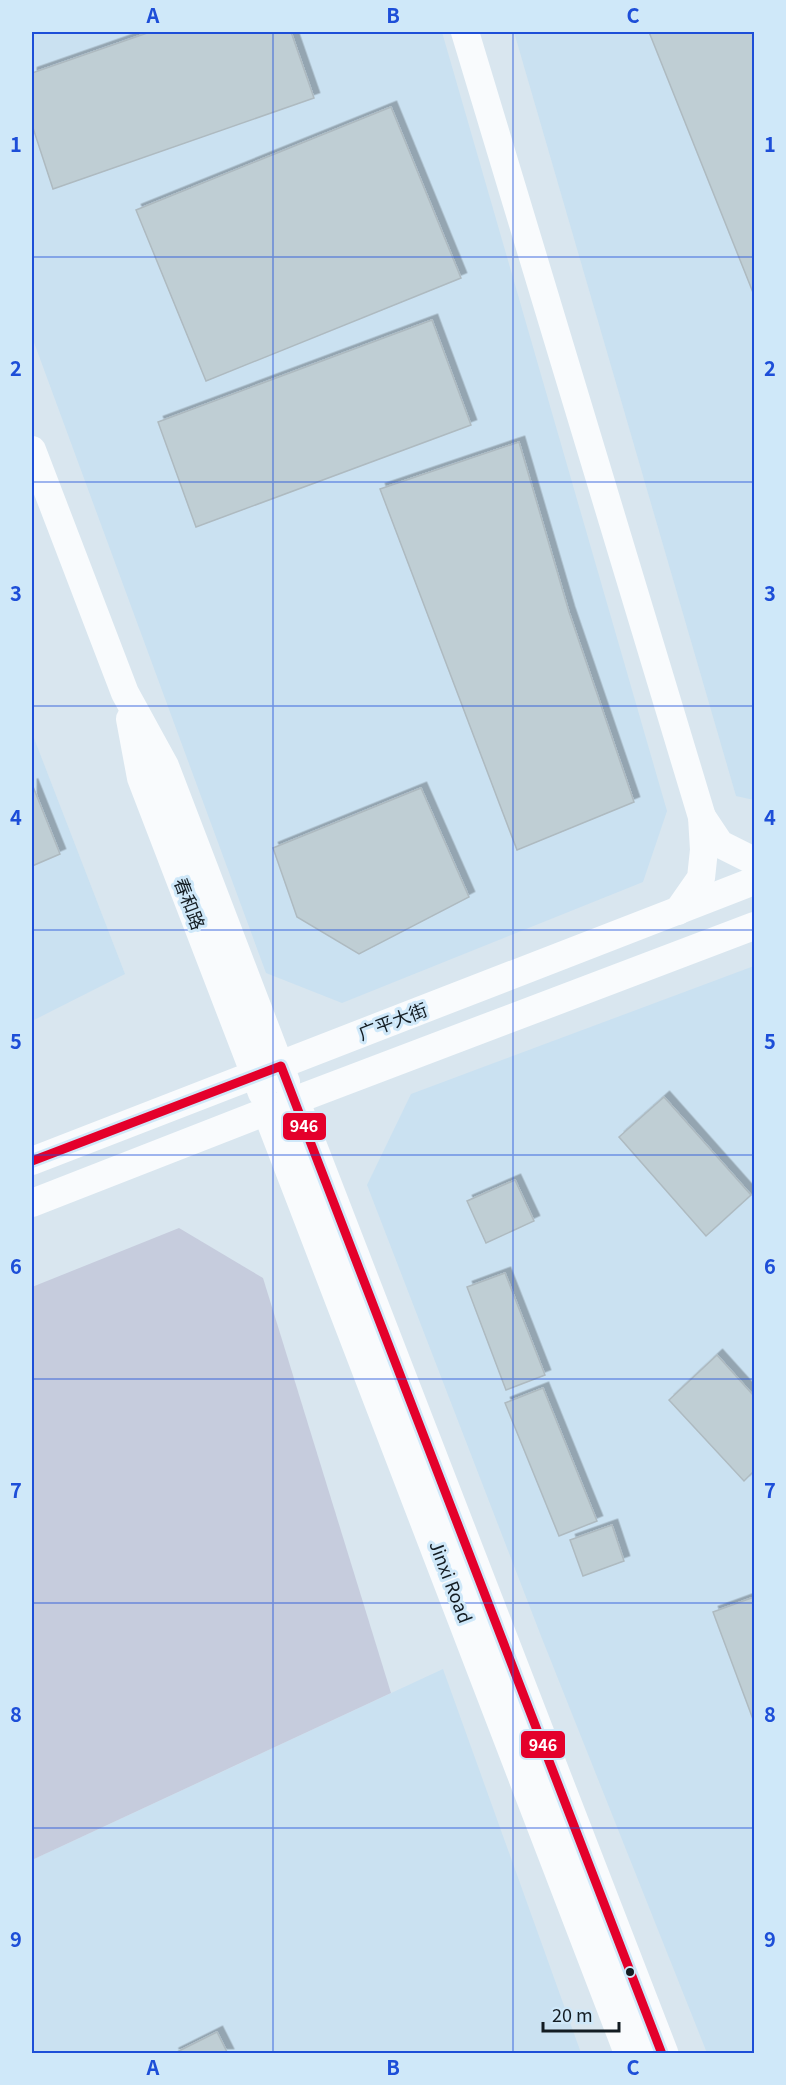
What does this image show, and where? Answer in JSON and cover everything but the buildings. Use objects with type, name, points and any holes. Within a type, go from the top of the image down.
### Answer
[{"type":"main road","name":"Jinxi Road","points":[[281,1106],[631,2054]]},
{"type":"main road","name":"Jinxi Road","points":[[281,1106],[662,2054]]},
{"type":"street","points":[[465,32],[702,817],[704,850],[701,878],[678,911]]},
{"type":"street","name":"春和路","points":[[32,450],[125,693],[141,778],[268,1070],[281,1106]]},
{"type":"street","points":[[702,817],[720,844],[754,861]]},
{"type":"street","name":"广平大街","points":[[32,1161],[754,881]]},
{"type":"street","points":[[32,1203],[754,926]]},
{"type":"shaded area","points":[[32,32],[442,32],[667,811],[643,882],[342,1003],[266,973],[32,337]]},
{"type":"shaded area","points":[[514,32],[754,32],[754,800],[736,796]]},
{"type":"shaded area","points":[[32,733],[125,974],[32,1021]]},
{"type":"shaded area","points":[[754,966],[754,2053],[707,2053],[541,1636],[367,1185],[411,1094]]},
{"type":"shaded area","points":[[179,1228],[263,1278],[391,1693],[32,1860],[32,1287]]},
{"type":"shaded area","points":[[443,1669],[581,2053],[32,2053],[32,1860]]},
{"type":"transit line","name":"946","points":[[32,1161],[281,1066],[662,2054]]}]
